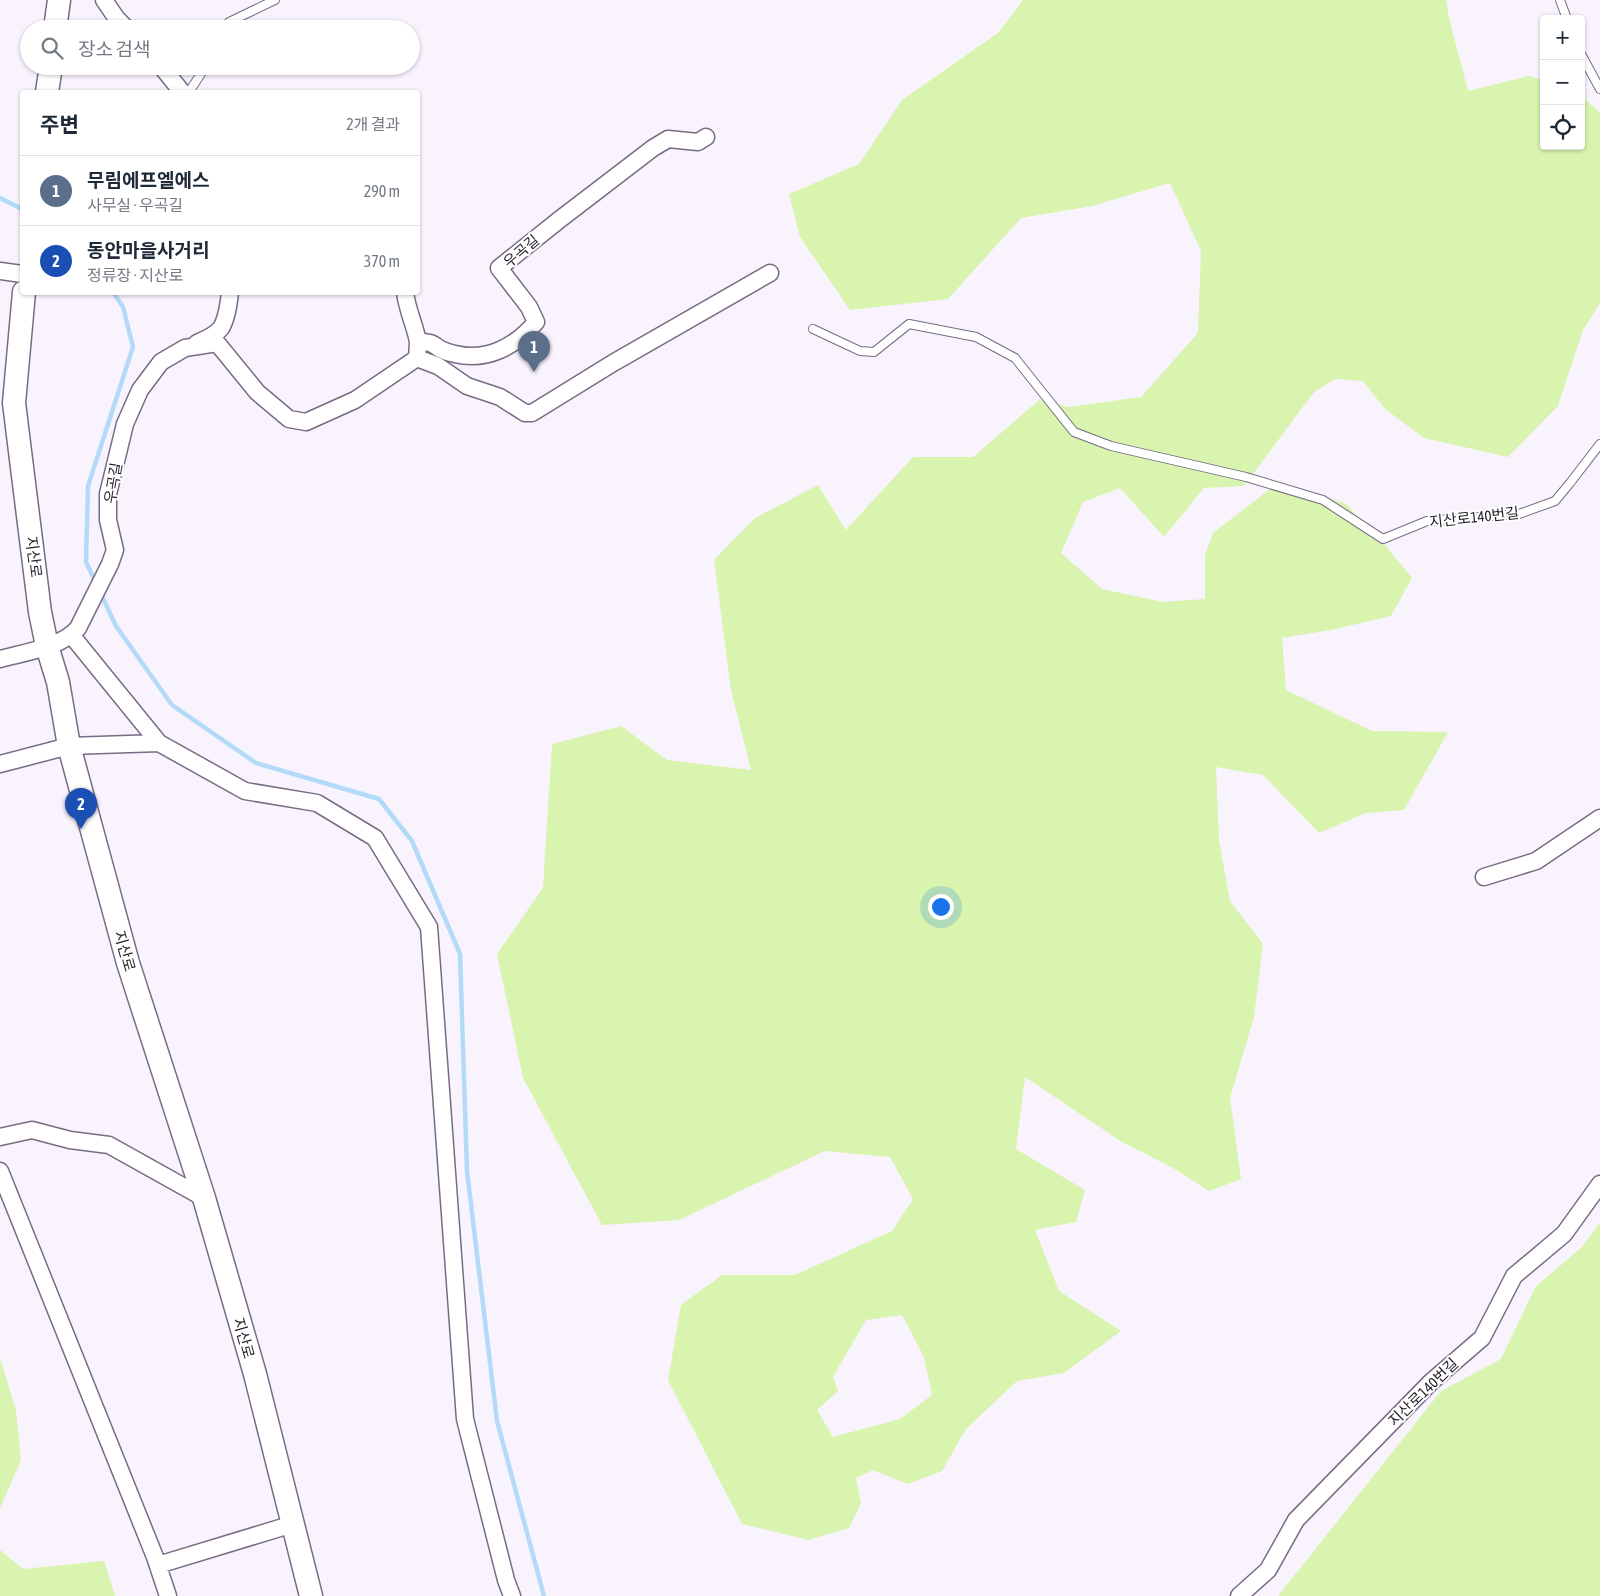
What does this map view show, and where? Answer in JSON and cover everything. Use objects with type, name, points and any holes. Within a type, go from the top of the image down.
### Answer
[{"type":"main road","points":[[56,20],[59,0]]},
{"type":"main road","points":[[47,90],[50,75]]},
{"type":"main road","name":"지산로","points":[[24,295],[14,403],[40,612],[47,646],[58,682],[68,746],[128,963],[204,1198],[255,1374],[311,1596]]},
{"type":"street","points":[[104,0],[118,20]]},
{"type":"street","points":[[168,75],[180,90]]},
{"type":"street","name":"우곡길","points":[[185,348],[217,343],[257,392],[290,419],[306,422],[355,400],[418,350],[431,343],[439,349],[455,354],[472,357],[490,354],[515,342],[536,322],[529,307],[499,268],[653,148],[668,139],[698,142],[706,137]]},
{"type":"street","points":[[0,272],[20,274]]},
{"type":"street","points":[[405,295],[416,330],[418,350],[467,386],[500,397],[525,413],[532,413],[613,363],[770,273]]},
{"type":"street","name":"우곡길","points":[[75,632],[116,550],[108,520],[108,494],[125,424],[140,390],[161,362],[220,329],[229,305],[230,295]]},
{"type":"street","points":[[0,659],[47,646],[75,632],[159,742],[245,791],[317,802],[375,838],[428,927],[465,1419],[506,1580],[512,1596]]},
{"type":"street","points":[[0,764],[68,746],[159,742]]},
{"type":"street","points":[[1484,877],[1536,860],[1600,818]]},
{"type":"street","points":[[0,1137],[32,1130],[70,1140],[109,1145],[204,1198]]},
{"type":"street","points":[[0,1171],[158,1565],[168,1596]]},
{"type":"street","name":"지산로140번길","points":[[1239,1596],[1268,1570],[1296,1520],[1431,1382],[1482,1338],[1514,1276],[1564,1234],[1600,1184]]},
{"type":"street","points":[[158,1565],[293,1524]]},
{"type":"lane","points":[[233,20],[275,0]]},
{"type":"lane","points":[[1560,0],[1566,15]]},
{"type":"lane","points":[[1584,60],[1600,89]]},
{"type":"lane","points":[[190,90],[200,75]]},
{"type":"lane","name":"지산로140번길","points":[[813,329],[860,351],[874,352],[910,324],[976,337],[1015,358],[1074,432],[1111,446],[1246,477],[1323,500],[1383,539],[1427,521],[1520,514],[1554,501],[1600,444]]},
{"type":"green space","points":[[1023,0],[1446,0],[1468,91],[1529,76],[1540,79],[1540,150],[1585,150],[1585,99],[1600,113],[1600,303],[1583,330],[1558,406],[1508,457],[1424,438],[1385,409],[1363,381],[1335,379],[1314,392],[1244,486],[1204,488],[1164,537],[1120,488],[1083,502],[1061,553],[1102,589],[1163,602],[1205,599],[1205,555],[1213,533],[1278,483],[1345,503],[1381,540],[1412,578],[1391,616],[1331,630],[1282,638],[1286,690],[1372,731],[1448,732],[1404,810],[1366,813],[1319,833],[1263,775],[1216,767],[1219,840],[1230,901],[1263,944],[1254,1017],[1230,1098],[1241,1179],[1209,1191],[1173,1168],[1122,1142],[1025,1077],[1016,1149],[1085,1190],[1076,1222],[1035,1230],[1059,1291],[1121,1331],[1064,1373],[1017,1381],[966,1429],[942,1471],[908,1484],[873,1470],[856,1478],[861,1503],[849,1528],[808,1540],[742,1524],[668,1380],[681,1305],[722,1275],[795,1275],[892,1231],[913,1199],[890,1157],[825,1151],[679,1220],[602,1225],[523,1078],[497,954],[543,888],[552,744],[621,726],[667,760],[751,770],[731,690],[714,560],[755,518],[818,485],[846,530],[913,457],[973,457],[1039,400],[1068,407],[1141,397],[1198,333],[1201,251],[1170,183],[1092,206],[1021,218],[948,299],[850,310],[800,237],[789,194],[859,164],[902,100],[998,33]],"holes":[[[902,1315],[924,1357],[932,1395],[900,1419],[833,1437],[817,1410],[838,1391],[833,1377],[866,1320]]]},
{"type":"green space","points":[[1600,1222],[1600,1596],[1278,1596],[1441,1391],[1501,1359],[1536,1286],[1581,1248]]},
{"type":"green space","points":[[0,1357],[16,1411],[21,1460],[0,1508]]},
{"type":"green space","points":[[0,1550],[23,1569],[104,1561],[115,1596],[0,1596]]},
{"type":"waterway","points":[[0,198],[20,208]]},
{"type":"waterway","points":[[96,583],[86,562],[88,486],[133,347],[123,307],[115,295]]},
{"type":"waterway","points":[[100,592],[116,626],[172,705],[256,763],[379,799],[412,841],[460,954],[467,1171],[497,1421],[544,1596]]},
{"type":"place","name":"무림에프엘에스","points":[[534,372]]},
{"type":"place","name":"동안마을사거리","points":[[81,829]]}]
